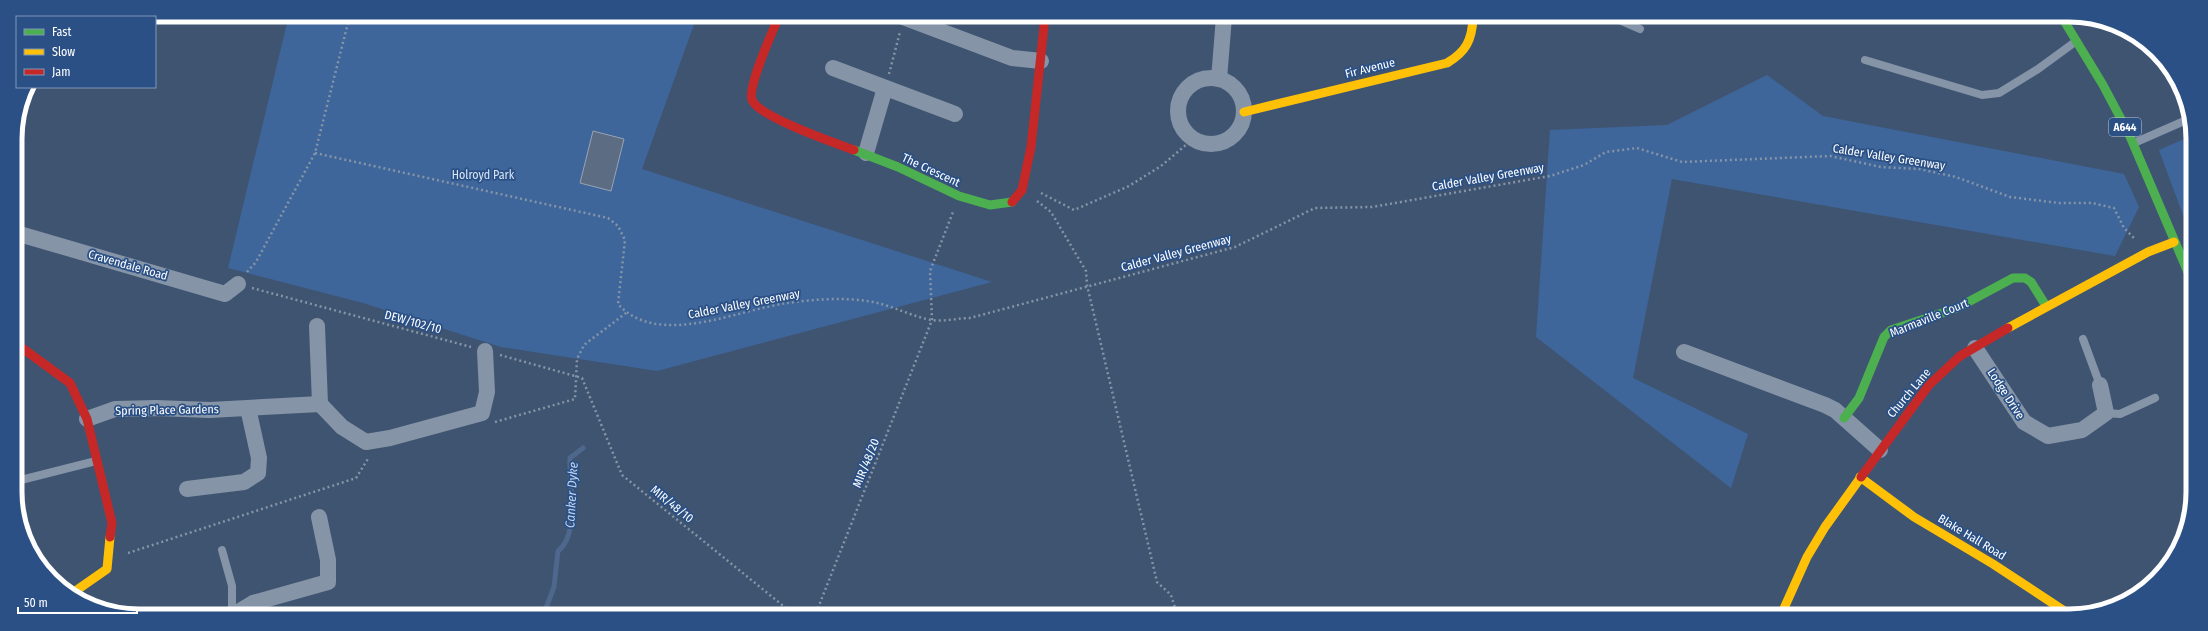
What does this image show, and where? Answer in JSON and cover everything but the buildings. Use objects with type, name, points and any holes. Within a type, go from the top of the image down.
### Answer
[{"type":"main road","name":"The Crescent","points":[[777,22],[752,85],[752,100],[760,110],[792,125],[866,153],[959,196],[990,205],[1012,202],[1022,190]]},
{"type":"main road","points":[[1022,190],[1031,147],[1045,22]]},
{"type":"main road","name":"Fir Avenue","points":[[1244,112],[1447,63],[1462,54],[1473,37],[1473,22]]},
{"type":"main road","name":"A644","points":[[2065,22],[2103,85],[2133,143],[2186,268]]},
{"type":"main road","name":"Church Lane","points":[[1784,609],[1807,556],[1825,527],[1928,385],[1960,356],[2046,306],[2148,252],[2174,242]]},
{"type":"main road","name":"Marmaville Court","points":[[1844,418],[1859,398],[1884,337],[1891,330],[1957,308],[2013,278],[2018,277],[2031,282],[2046,306]]},
{"type":"main road","points":[[22,348],[70,383],[87,419],[112,523],[107,569],[77,590]]},
{"type":"main road","name":"Blake Hall Road","points":[[1860,477],[1914,517],[1993,564],[2062,609]]},
{"type":"street","points":[[917,22],[1012,58],[1041,61]]},
{"type":"street","points":[[1219,79],[1224,22]]},
{"type":"street","points":[[833,68],[955,114]]},
{"type":"street","points":[[1209,78],[1219,79],[1230,84],[1238,91],[1243,101],[1244,112],[1238,131],[1226,140],[1212,144],[1202,143],[1193,139],[1185,132],[1180,123],[1178,103],[1190,85],[1199,80],[1209,78]]},
{"type":"street","points":[[866,153],[885,88]]},
{"type":"street","name":"Cravendale Road","points":[[22,235],[225,294],[238,284]]},
{"type":"street","points":[[317,326],[320,404],[342,427],[366,442],[390,438],[482,414],[487,392],[485,351]]},
{"type":"street","name":"Lodge Drive","points":[[1974,348],[2024,422],[2048,436],[2082,430],[2106,413]]},
{"type":"street","points":[[1684,352],[1825,405],[1844,418],[1880,450]]},
{"type":"street","points":[[2100,385],[2106,413]]},
{"type":"street","name":"Spring Place Gardens","points":[[87,419],[115,409],[156,408],[210,410],[320,404]]},
{"type":"street","points":[[187,489],[244,482],[258,473],[259,458],[248,408]]},
{"type":"street","points":[[243,609],[253,603],[328,582],[328,560],[319,517]]},
{"type":"lane","points":[[1624,22],[1640,29]]},
{"type":"lane","points":[[1865,60],[1982,95],[1999,93],[2038,69],[2077,41]]},
{"type":"lane","points":[[2133,143],[2185,121]]},
{"type":"lane","points":[[2083,339],[2100,385]]},
{"type":"lane","points":[[2106,413],[2120,414],[2155,398]]},
{"type":"lane","points":[[22,480],[97,461]]},
{"type":"lane","points":[[222,550],[232,586],[232,609]]},
{"type":"path","points":[[238,284],[256,262],[316,154],[348,22]]},
{"type":"path","points":[[885,88],[903,22]]},
{"type":"path","points":[[1022,190],[1045,193],[1057,203],[1074,210],[1129,186],[1161,166],[1193,139]]},
{"type":"path","name":"Calder Valley Greenway","points":[[316,154],[608,218],[618,226],[625,240],[618,304],[626,313],[649,322],[674,326],[788,303],[845,299],[873,302],[932,320],[970,318],[1235,248],[1315,208],[1372,207],[1550,176],[1584,166],[1606,152],[1637,148],[1682,162],[1830,156],[1881,167],[1919,169],[1956,178],[2010,197],[2059,203],[2092,203],[2114,208],[2124,228],[2148,252]]},
{"type":"path","points":[[1022,190],[1051,212],[1086,271],[1087,286],[1158,582],[1171,595],[1175,609]]},
{"type":"path","points":[[932,320],[930,271],[959,196]]},
{"type":"path","name":"DEW/102/10","points":[[238,284],[582,378]]},
{"type":"path","name":"MIR/48/20","points":[[818,609],[932,320]]},
{"type":"path","name":"MIR/48/10","points":[[582,378],[622,475],[787,609]]},
{"type":"green space","name":"Holroyd Park","points":[[287,22],[695,22],[642,169],[992,282],[657,371],[501,347],[363,303],[228,268]]},
{"type":"green space","points":[[1767,75],[1823,116],[2124,174],[2139,207],[2115,256],[1672,179],[1633,378],[1748,434],[1731,488],[1536,337],[1550,130],[1667,125]]},
{"type":"green space","points":[[2186,138],[2186,223],[2159,150]]},
{"type":"waterway","name":"Canker Dyke","points":[[546,609],[554,587],[558,551],[565,543],[569,533],[571,521],[572,494],[570,458],[583,448]]},
{"type":"traffic: fast","points":[[2065,22],[2103,85],[2129,134],[2186,268]]},
{"type":"traffic: fast","points":[[854,150],[898,167],[959,196],[990,205],[1012,202]]},
{"type":"traffic: fast","points":[[1844,418],[1859,398],[1884,337],[1891,330],[1957,308],[2013,278],[2025,278],[2031,282],[2046,306]]},
{"type":"traffic: slow","points":[[1244,112],[1447,63],[1454,59],[1467,45],[1472,22]]},
{"type":"traffic: slow","points":[[2008,328],[2148,252],[2174,242]]},
{"type":"traffic: slow","points":[[1860,477],[1914,517],[1993,564],[2061,609]]},
{"type":"traffic: slow","points":[[1784,609],[1807,557],[1825,527],[1861,477]]},
{"type":"traffic: slow","points":[[77,590],[107,569],[110,537]]},
{"type":"traffic: jam","points":[[777,22],[753,84],[751,93],[752,100],[758,107],[768,114],[798,129],[854,150]]},
{"type":"traffic: jam","points":[[1012,202],[1022,190],[1031,147],[1044,22]]},
{"type":"traffic: jam","points":[[1861,477],[1929,385],[1960,356],[2008,328]]},
{"type":"traffic: jam","points":[[22,348],[70,383],[87,419],[112,523],[110,537]]}]
